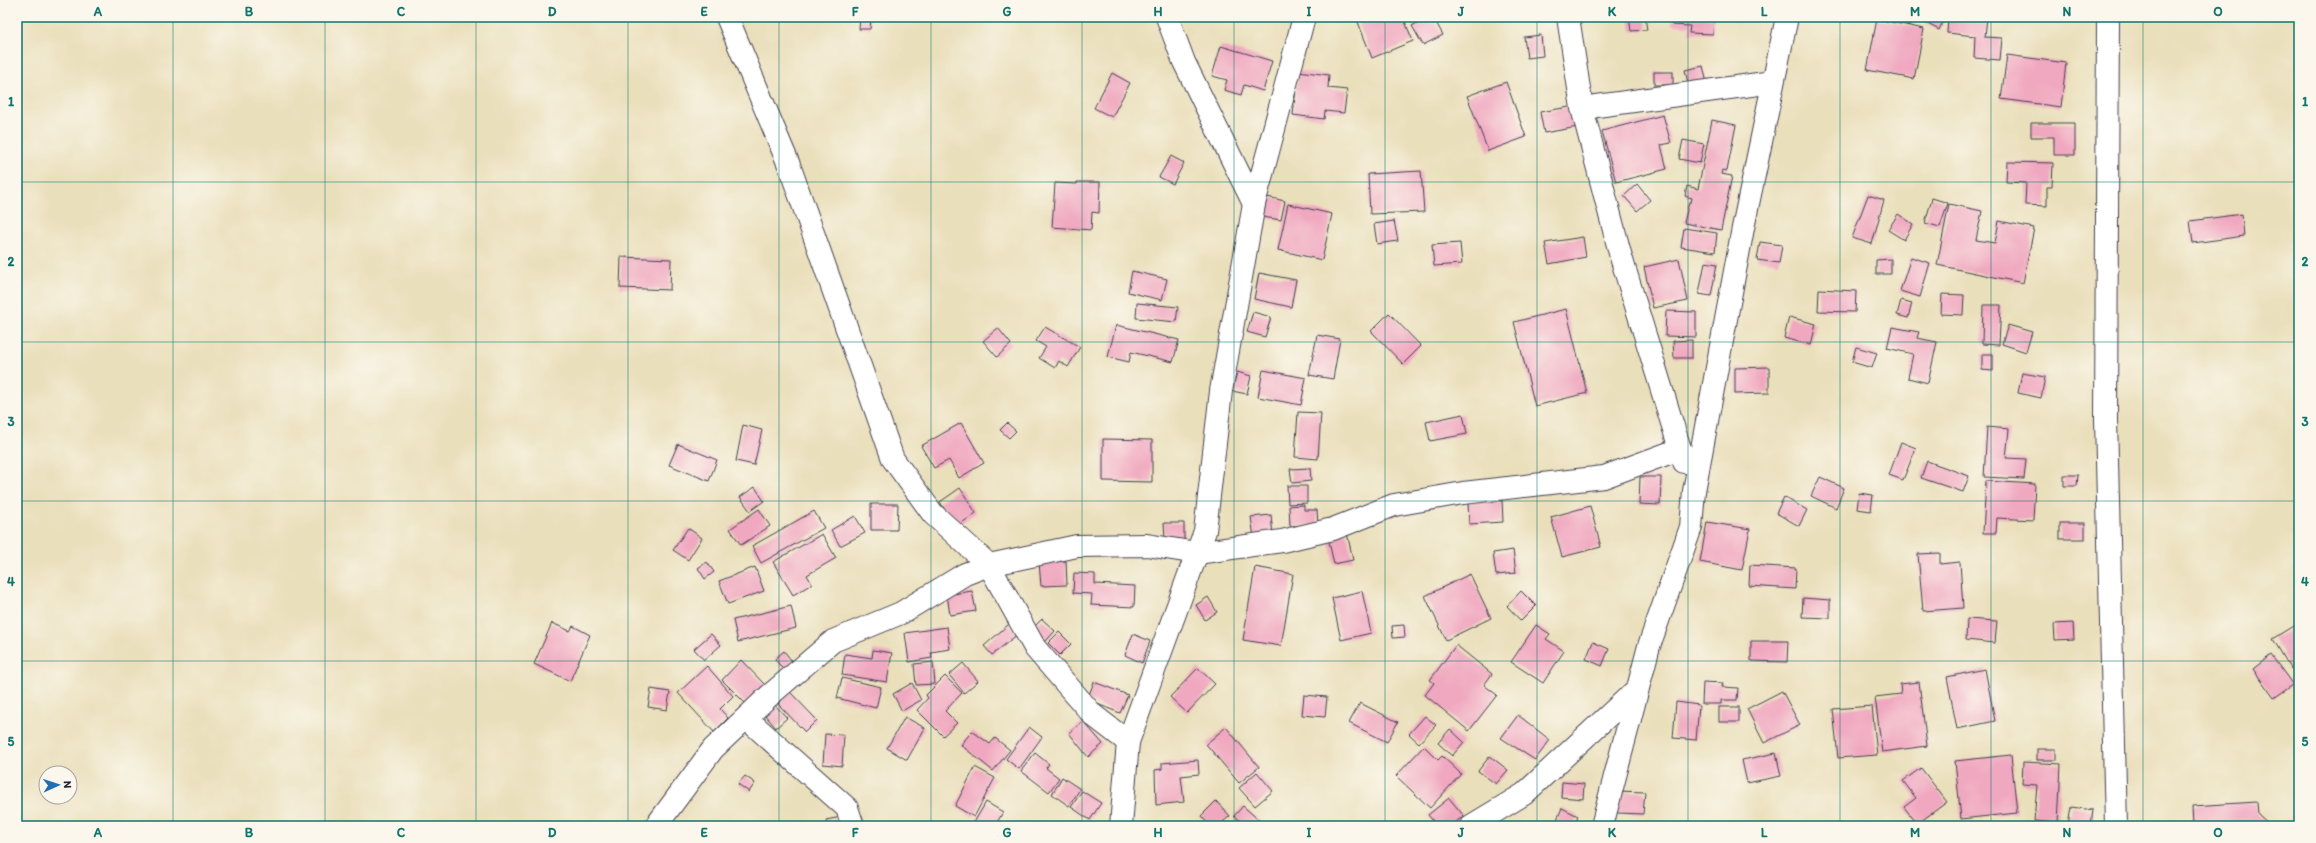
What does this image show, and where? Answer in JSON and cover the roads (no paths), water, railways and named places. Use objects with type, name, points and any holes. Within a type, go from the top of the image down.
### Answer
[{"type":"street","points":[[727,17],[790,165],[893,459],[933,514],[989,565],[1035,648],[1093,715],[1128,742]]},
{"type":"street","points":[[1167,17],[1184,62],[1254,204]]},
{"type":"street","points":[[1121,826],[1128,742],[1205,532],[1221,391],[1254,204],[1304,17]]},
{"type":"street","points":[[1568,17],[1582,108],[1621,256],[1694,491]]},
{"type":"street","points":[[1602,826],[1649,646],[1691,528],[1694,491],[1743,228],[1787,17]]},
{"type":"street","points":[[2108,17],[2106,419],[2116,826]]},
{"type":"street","points":[[1582,108],[1773,82]]},
{"type":"street","points":[[656,826],[713,749],[833,641],[901,613],[965,574],[989,565],[1077,546],[1147,545],[1197,553],[1282,541],[1319,532],[1394,505],[1463,493],[1604,477],[1680,449]]},
{"type":"street","points":[[1471,826],[1524,794],[1637,688]]},
{"type":"street","points":[[746,718],[847,808],[853,826]]}]
